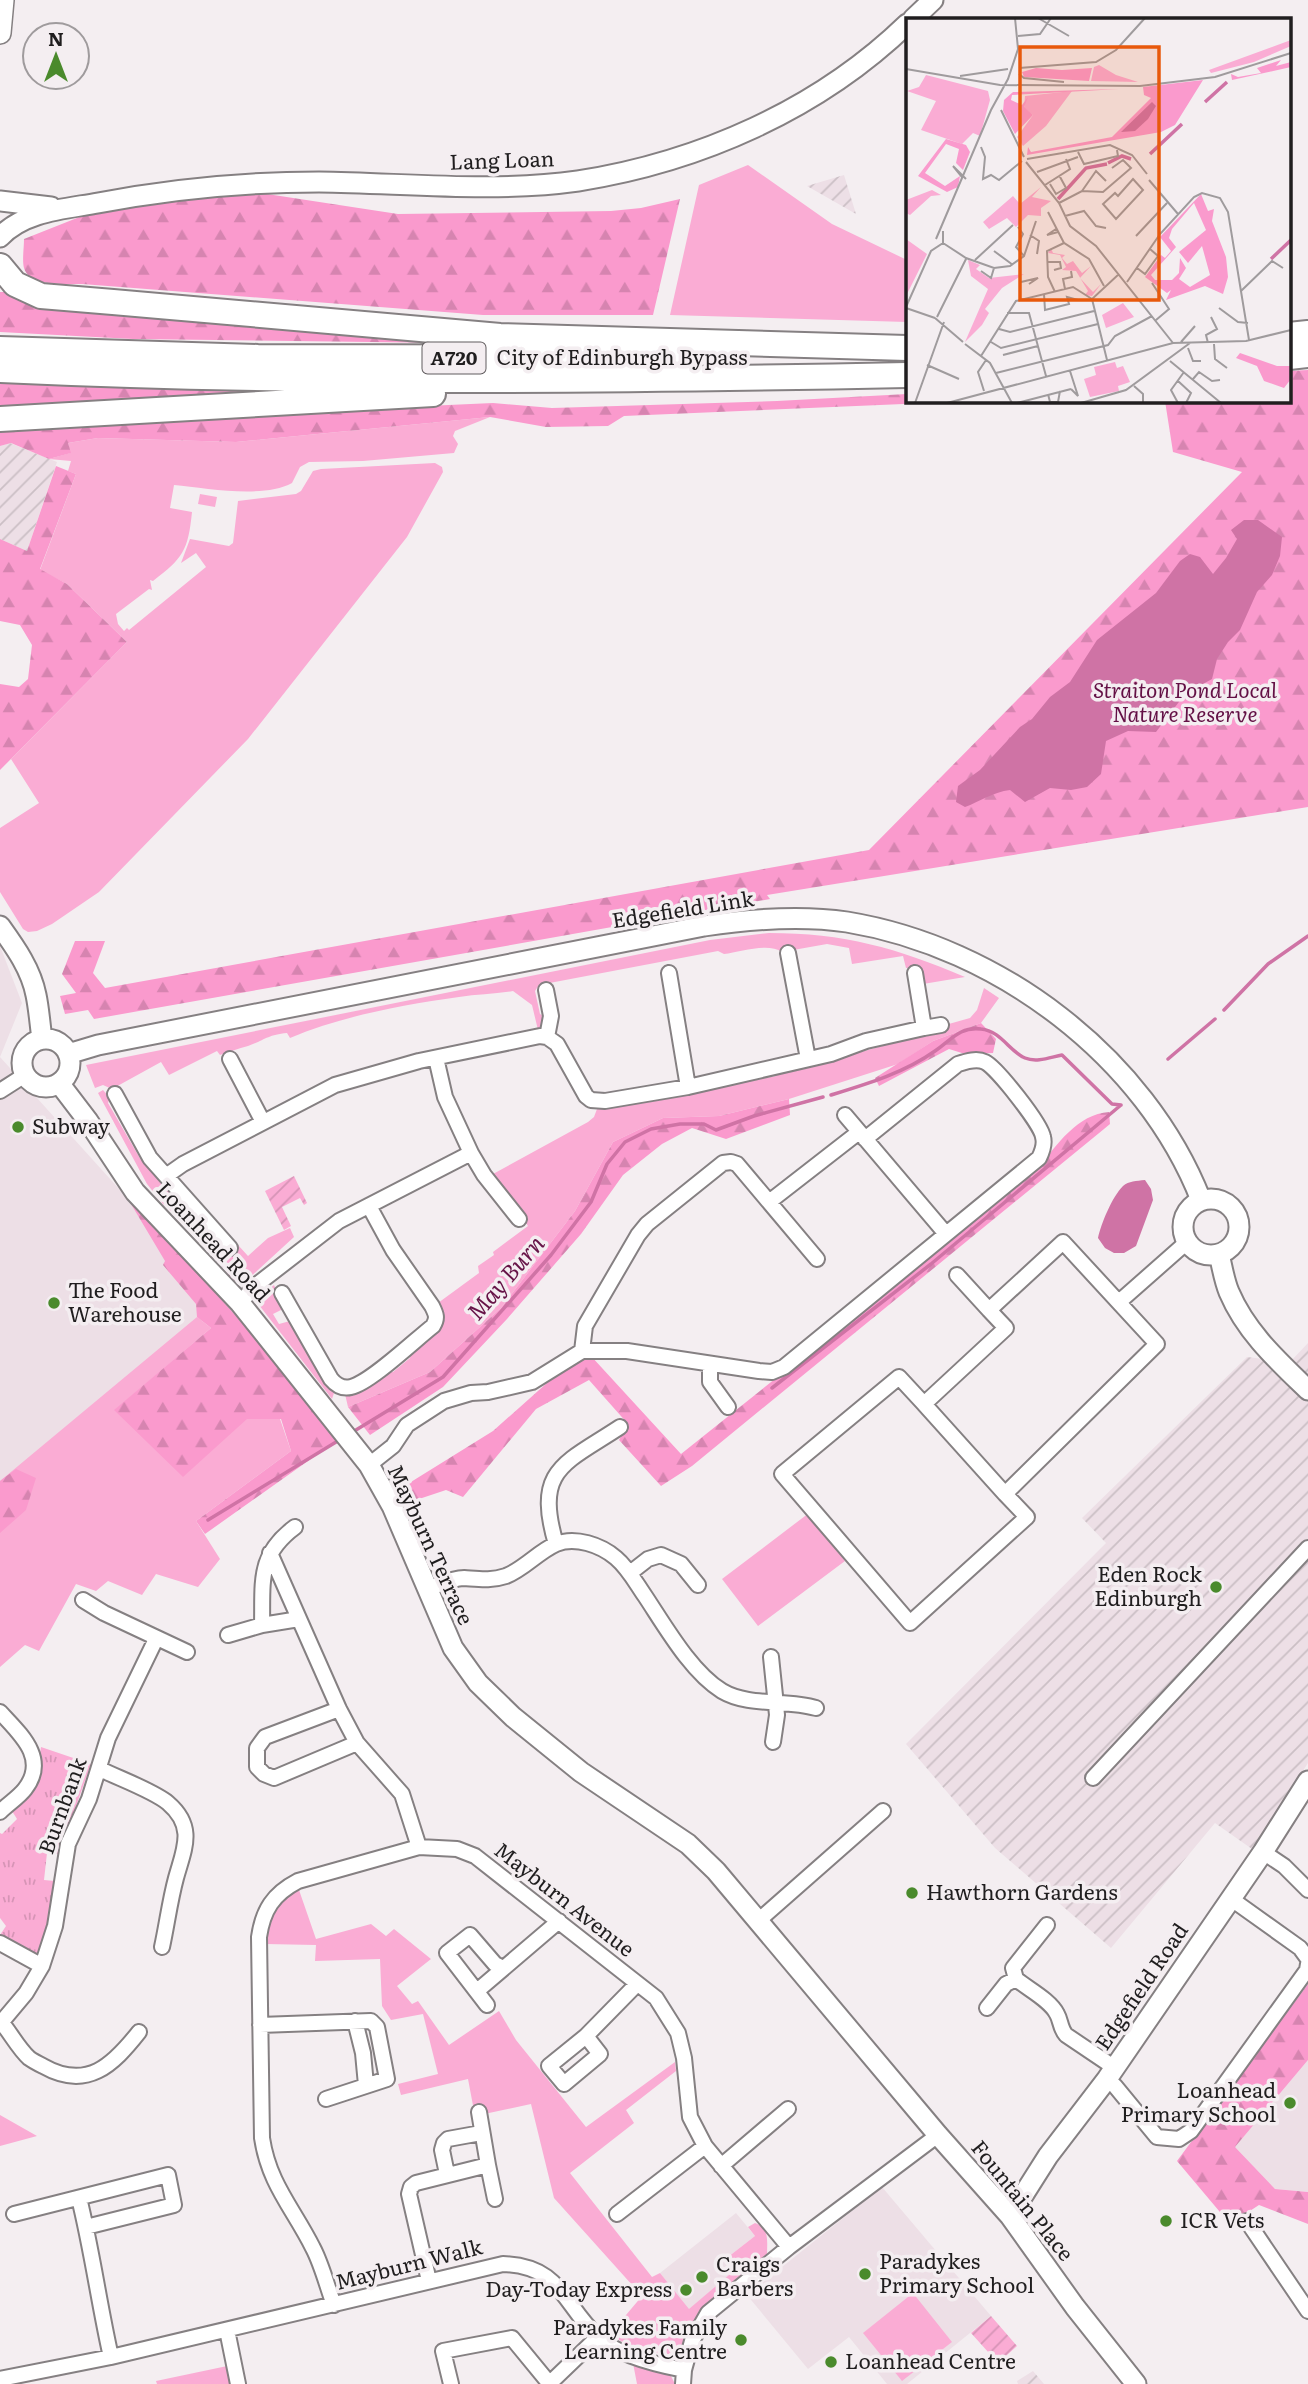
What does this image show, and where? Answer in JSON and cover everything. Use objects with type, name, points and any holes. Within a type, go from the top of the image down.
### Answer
[{"type":"highway","points":[[0,266],[15,284],[41,296],[113,303],[500,336],[906,348]]},
{"type":"highway","points":[[1290,335],[1308,333]]},
{"type":"highway","name":"City of Edinburgh Bypass","points":[[0,349],[258,357],[471,359],[906,353]]},
{"type":"highway","points":[[1290,357],[1308,355]]},
{"type":"highway","name":"City of Edinburgh Bypass","points":[[0,370],[242,377],[594,381],[906,375]]},
{"type":"highway","points":[[0,419],[296,403],[594,381]]},
{"type":"main road","points":[[0,33],[3,0]]},
{"type":"street","points":[[914,18],[933,0]]},
{"type":"street","name":"Lang Loan","points":[[0,237],[16,224],[59,208],[161,191],[256,183],[533,185],[577,181],[625,172],[719,144],[765,123],[832,85],[906,25]]},
{"type":"street","name":"Lang Loan","points":[[0,201],[59,208]]},
{"type":"street","name":"Edgefield Link","points":[[68,1054],[98,1045],[704,926],[779,919],[847,922],[912,939],[960,958],[1020,990],[1062,1017],[1088,1039],[1144,1099],[1178,1149],[1201,1200]]},
{"type":"street","points":[[0,926],[29,974],[36,993],[42,1039]]},
{"type":"street","points":[[788,953],[808,1059]]},
{"type":"street","points":[[669,973],[688,1087]]},
{"type":"street","points":[[915,973],[924,1028]]},
{"type":"street","points":[[546,990],[551,1016],[547,1037]]},
{"type":"street","points":[[166,1176],[183,1164],[335,1085],[391,1068],[540,1035],[557,1044],[586,1096],[591,1100],[605,1101],[688,1087],[808,1059],[878,1038],[941,1025]]},
{"type":"street","points":[[42,1039],[57,1042],[68,1054],[69,1070],[59,1083],[53,1086],[34,1084],[22,1068],[24,1053],[42,1039]]},
{"type":"street","points":[[436,1058],[445,1097],[471,1153],[484,1175],[519,1219]]},
{"type":"street","points":[[230,1059],[263,1122]]},
{"type":"street","points":[[369,1465],[393,1446],[407,1425],[444,1401],[471,1393],[532,1382],[582,1351],[627,1351],[759,1371],[772,1372],[784,1367],[1039,1158],[1044,1137],[1038,1125],[996,1070],[983,1061],[971,1060],[958,1064],[769,1202]]},
{"type":"street","points":[[0,1091],[25,1075]]},
{"type":"street","name":"Loanhead Road","points":[[59,1083],[135,1192],[240,1303],[354,1446]]},
{"type":"street","points":[[115,1094],[150,1158],[230,1248]]},
{"type":"street","points":[[845,1115],[946,1234]]},
{"type":"street","points":[[240,1303],[255,1286],[327,1229],[471,1153]]},
{"type":"street","points":[[582,1351],[585,1326],[638,1235],[647,1224],[723,1163],[731,1161],[737,1164],[817,1259]]},
{"type":"street","points":[[1210,1198],[1227,1203],[1238,1217],[1238,1236],[1227,1250],[1219,1254],[1201,1253],[1187,1242],[1182,1228],[1183,1220],[1190,1208],[1201,1200],[1210,1198]]},
{"type":"street","points":[[282,1293],[289,1314],[331,1379],[335,1384],[348,1388],[373,1374],[433,1326],[437,1320],[432,1306],[393,1250],[369,1206]]},
{"type":"street","points":[[989,1310],[1063,1242],[1157,1343],[1005,1493]]},
{"type":"street","points":[[1119,1302],[1187,1242]]},
{"type":"street","points":[[1219,1254],[1228,1290],[1242,1319],[1261,1344],[1308,1390]]},
{"type":"street","points":[[924,1404],[1006,1328],[957,1275]]},
{"type":"street","points":[[1103,1284],[1138,1286]]},
{"type":"street","points":[[710,1364],[710,1381],[728,1407]]},
{"type":"street","points":[[899,1377],[924,1404],[1027,1517],[910,1623],[782,1474],[899,1377]]},
{"type":"street","points":[[556,1544],[547,1502],[550,1486],[557,1472],[571,1460],[615,1433]]},
{"type":"street","name":"Mayburn Terrace","points":[[354,1446],[369,1465],[392,1506],[443,1629],[463,1664],[478,1683],[513,1717],[581,1772],[688,1844],[716,1871],[758,1921]]},
{"type":"street","points":[[262,1625],[264,1564],[280,1538],[295,1527]]},
{"type":"street","points":[[428,1589],[455,1579],[491,1580],[509,1575],[556,1544],[570,1541],[601,1547],[630,1573],[688,1658],[709,1681],[725,1693],[741,1698],[793,1702],[816,1708]]},
{"type":"street","points":[[1093,1778],[1308,1548]]},
{"type":"street","points":[[270,1553],[339,1709],[357,1743],[402,1794],[419,1847]]},
{"type":"street","points":[[630,1573],[648,1559],[661,1555],[681,1564],[698,1585]]},
{"type":"street","points":[[83,1600],[106,1606],[156,1639],[187,1652]]},
{"type":"street","points":[[228,1635],[262,1625],[299,1619]]},
{"type":"street","name":"Burnbank","points":[[1,2024],[26,1993],[42,1966],[55,1926],[68,1844],[100,1769],[108,1738],[156,1639]]},
{"type":"street","points":[[771,1657],[777,1715],[774,1742]]},
{"type":"street","points":[[339,1709],[265,1737],[257,1748],[257,1767],[274,1778],[357,1743]]},
{"type":"street","points":[[0,1812],[26,1788],[34,1762],[29,1744],[1,1714]]},
{"type":"street","points":[[100,1769],[166,1801],[179,1814],[185,1830],[185,1855],[176,1877],[170,1932],[162,1947]]},
{"type":"street","name":"Edgefield Road","points":[[1010,2216],[1048,2156],[1111,2074],[1263,1852],[1308,1781]]},
{"type":"street","points":[[758,1921],[883,1811]]},
{"type":"street","name":"Mayburn Avenue","points":[[334,2305],[314,2249],[265,2161],[262,2138],[260,2025],[261,1919],[270,1902],[283,1889],[298,1881],[419,1847],[457,1849],[475,1856],[656,1998],[678,2033],[683,2052],[690,2117],[705,2146],[789,2247]]},
{"type":"street","points":[[1263,1852],[1284,1866],[1308,1890]]},
{"type":"street","points":[[1230,1898],[1300,1948],[1308,1959]]},
{"type":"street","points":[[477,1991],[559,1921]]},
{"type":"street","name":"Fountain Place","points":[[758,1921],[938,2135],[1010,2216],[1075,2307],[1136,2384]]},
{"type":"street","points":[[1046,1925],[1013,1968],[1016,1979],[1052,2007],[1066,2035],[1111,2074],[1115,2086],[1157,2137],[1179,2139],[1191,2130],[1307,1970],[1308,1964]]},
{"type":"street","points":[[487,2005],[447,1953],[470,1935],[495,1964],[503,1968]]},
{"type":"street","points":[[0,1944],[42,1966]]},
{"type":"street","points":[[986,2008],[1006,1984],[1016,1979]]},
{"type":"street","points":[[586,2036],[637,1984]]},
{"type":"street","points":[[355,2021],[363,2053],[366,2085]]},
{"type":"street","points":[[260,2025],[372,2021],[377,2026],[387,2079],[326,2099]]},
{"type":"street","points":[[1,2024],[29,2058],[54,2073],[84,2076],[98,2073],[127,2058],[139,2032]]},
{"type":"street","points":[[721,2166],[788,2109]]},
{"type":"street","points":[[479,2112],[495,2199]]},
{"type":"street","points":[[447,2174],[442,2150],[444,2143],[448,2139],[481,2133]]},
{"type":"street","points":[[683,2377],[692,2342],[708,2313],[789,2247],[938,2135]]},
{"type":"street","points":[[617,2214],[705,2146]]},
{"type":"street","points":[[429,2281],[410,2194],[411,2187],[447,2174],[488,2165]]},
{"type":"street","points":[[14,2214],[168,2175],[174,2205],[86,2227]]},
{"type":"street","points":[[79,2197],[111,2357]]},
{"type":"street","points":[[1247,2221],[1308,2311]]},
{"type":"street","name":"Mayburn Walk","points":[[0,2379],[111,2357],[503,2264],[519,2264],[550,2278],[598,2337],[619,2351],[683,2377]]},
{"type":"street","points":[[227,2330],[238,2384]]},
{"type":"street","points":[[451,2384],[443,2351],[512,2338],[549,2384],[598,2337]]},
{"type":"shaded area","points":[[844,175],[856,214],[807,186]]},
{"type":"shaded area","points":[[10,443],[57,462],[27,551],[0,539],[0,446]]},
{"type":"shaded area","points":[[1244,520],[1258,520],[1282,537],[1280,556],[1272,575],[1257,592],[1240,630],[1217,659],[1212,679],[1185,694],[1156,732],[1128,731],[1106,741],[1101,774],[1087,787],[1071,790],[1050,788],[1025,802],[1010,790],[965,807],[956,802],[958,786],[980,770],[1020,727],[1032,719],[1050,697],[1070,682],[1097,640],[1156,593],[1180,561],[1190,554],[1200,557],[1213,574],[1237,539],[1231,530]]},
{"type":"shaded area","points":[[0,946],[22,1003],[0,1057]]},
{"type":"shaded area","points":[[0,1057],[222,1303],[0,1499]]},
{"type":"shaded area","points":[[1145,1180],[1151,1189],[1153,1200],[1136,1246],[1124,1253],[1114,1253],[1105,1248],[1098,1238],[1104,1218],[1123,1186]]},
{"type":"shaded area","points":[[1308,1343],[1308,1763],[1252,1849],[1215,1823],[1111,1948],[995,1848],[906,1744],[1106,1543],[1082,1518],[1247,1357],[1290,1362]]},
{"type":"shaded area","name":"Loanhead Primary School","points":[[1308,2060],[1308,2192],[1275,2189],[1235,2147]]},
{"type":"shaded area","name":"Paradykes Primary School","points":[[882,2187],[991,2316],[907,2384],[887,2384],[849,2337],[808,2369],[747,2295]]},
{"type":"shaded area","points":[[736,2213],[755,2236],[728,2257],[736,2269],[689,2310],[660,2273]]},
{"type":"shaded area","points":[[1033,2371],[1044,2384],[1018,2384],[1017,2381]]},
{"type":"green space","points":[[748,165],[832,224],[906,260],[906,322],[670,315],[699,185]]},
{"type":"green space","points":[[267,194],[398,214],[611,211],[641,208],[680,199],[653,315],[483,315],[58,284],[33,279],[24,268],[24,239],[82,216],[153,199]]},
{"type":"green space","points":[[0,292],[449,343],[133,339],[0,332]]},
{"type":"green space","name":"Straiton Pond Local Nature Reserve","points":[[1308,370],[1308,807],[767,895],[770,899],[94,1019],[88,1010],[65,1014],[60,996],[76,993],[62,974],[75,941],[105,941],[93,973],[105,988],[869,850],[1242,472],[1173,452],[1165,402],[1290,402],[1290,371]]},
{"type":"green space","points":[[0,383],[247,390],[243,395],[0,409]]},
{"type":"green space","points":[[906,394],[906,402],[930,402],[624,416],[608,426],[546,427],[490,417],[236,442],[98,438],[68,443],[71,453],[49,459],[11,443],[0,446],[0,425],[493,403],[552,408]]},
{"type":"green space","points":[[490,417],[455,431],[453,436],[458,444],[454,453],[363,461],[309,462],[300,467],[292,483],[266,490],[234,491],[174,485],[170,508],[192,512],[186,545],[171,566],[153,581],[150,580],[152,590],[149,589],[116,614],[118,624],[124,631],[127,628],[129,630],[206,567],[196,553],[181,563],[190,539],[229,546],[233,543],[238,501],[296,494],[301,491],[313,471],[321,469],[435,463],[442,467],[443,472],[407,537],[248,739],[99,892],[52,924],[37,931],[28,932],[23,929],[0,892],[0,828],[39,803],[11,759],[127,642],[67,584],[40,570],[76,474],[68,471],[71,461],[49,459],[70,453],[68,443],[98,438],[236,442]]},
{"type":"green space","points":[[56,466],[76,474],[40,569],[67,584],[127,642],[0,770],[0,684],[19,687],[28,679],[32,645],[20,625],[0,621],[0,539],[27,551]]},
{"type":"green space","points":[[200,494],[217,497],[215,507],[198,504]]},
{"type":"green space","points":[[769,933],[822,936],[870,944],[965,977],[923,984],[920,967],[906,968],[903,956],[852,964],[849,948],[827,944],[782,952],[769,948],[724,954],[718,951],[539,985],[535,991],[540,1014],[544,1016],[542,1026],[538,1030],[532,1005],[513,991],[466,996],[351,1017],[290,1038],[287,1033],[275,1035],[220,1055],[217,1051],[169,1075],[161,1062],[112,1089],[103,1085],[95,1088],[86,1065],[710,940]]},
{"type":"green space","points":[[984,988],[999,998],[981,1023],[933,1041],[898,1064],[789,1099],[719,1116],[663,1118],[613,1142],[575,1211],[501,1308],[430,1372],[348,1407],[345,1394],[386,1372],[393,1372],[410,1358],[411,1351],[440,1330],[443,1316],[438,1303],[479,1273],[478,1266],[528,1226],[523,1219],[525,1216],[493,1174],[588,1122],[597,1109],[679,1097],[681,1093],[739,1080],[746,1082],[776,1076],[778,1071],[882,1046],[885,1042],[970,1018],[977,1010]]},
{"type":"green space","points":[[981,1023],[996,1039],[993,1053],[965,1054],[949,1049],[879,1086],[875,1078],[933,1041]]},
{"type":"green space","points":[[103,1090],[110,1098],[108,1103],[141,1160],[145,1161],[172,1192],[172,1197],[195,1221],[200,1221],[203,1225],[197,1231],[163,1204],[147,1184],[98,1093]]},
{"type":"green space","points":[[789,1099],[790,1115],[726,1139],[692,1128],[662,1144],[623,1175],[581,1234],[443,1387],[370,1435],[348,1407],[430,1372],[501,1308],[575,1211],[613,1142],[663,1118],[719,1116]]},
{"type":"green space","points":[[1109,1112],[1110,1124],[692,1466],[661,1486],[619,1440],[628,1424],[589,1380],[536,1409],[463,1497],[446,1490],[404,1504],[398,1490],[493,1431],[566,1366],[591,1356],[681,1454],[1039,1168],[1069,1132],[1087,1118]]},
{"type":"green space","points":[[294,1176],[307,1203],[304,1205],[300,1198],[282,1207],[291,1226],[284,1230],[265,1191]]},
{"type":"green space","points":[[133,1200],[236,1316],[339,1439],[205,1534],[196,1521],[291,1451],[281,1419],[247,1419],[183,1477],[114,1410],[211,1328],[197,1317],[196,1304],[163,1265],[165,1261],[131,1204]]},
{"type":"green space","points":[[290,1228],[294,1237],[246,1281],[232,1280],[210,1248],[218,1241],[228,1254],[238,1245],[248,1256],[268,1238]]},
{"type":"green space","points":[[274,1285],[282,1304],[281,1310],[273,1314],[279,1324],[290,1321],[335,1390],[332,1399],[259,1305],[264,1293]]},
{"type":"green space","points":[[197,1317],[211,1328],[115,1410],[280,1419],[291,1451],[196,1521],[220,1559],[198,1587],[156,1574],[142,1595],[108,1581],[96,1591],[76,1584],[39,1651],[25,1645],[0,1667],[0,1481]]},
{"type":"green space","points":[[16,1469],[36,1478],[26,1510],[0,1533],[0,1481]]},
{"type":"green space","points":[[809,1513],[845,1561],[758,1626],[722,1579]]},
{"type":"green space","points":[[41,1747],[91,1764],[59,1854],[47,1853],[44,1880],[55,1881],[48,1927],[41,1950],[35,1954],[0,1935],[6,1926],[0,1918],[0,1833],[17,1819],[12,1811],[35,1785]]},
{"type":"green space","points":[[299,1890],[316,1939],[371,1924],[386,1936],[394,1929],[431,1959],[397,1986],[412,2004],[418,2001],[449,2045],[499,2011],[516,2040],[586,2127],[675,2062],[676,2071],[626,2110],[634,2123],[570,2173],[652,2277],[660,2273],[689,2309],[736,2269],[728,2257],[755,2236],[748,2227],[755,2223],[763,2228],[767,2236],[767,2255],[699,2311],[682,2348],[668,2356],[627,2345],[610,2334],[642,2296],[554,2198],[531,2104],[475,2116],[468,2079],[401,2095],[398,2084],[438,2074],[423,2014],[391,2020],[382,2006],[380,1959],[315,1961],[316,1945],[265,1944],[273,1911],[283,1899]]},
{"type":"green space","points":[[1308,1984],[1308,2060],[1235,2147],[1275,2189],[1308,2192],[1308,2224],[1259,2205],[1230,2224],[1177,2161]]},
{"type":"green space","points":[[0,2115],[37,2136],[0,2146]]},
{"type":"green space","points":[[913,2293],[952,2342],[902,2381],[863,2333]]},
{"type":"green space","points":[[991,2316],[1017,2346],[998,2363],[971,2333]]},
{"type":"green space","points":[[633,2363],[670,2374],[675,2384],[637,2384]]},
{"type":"green space","points":[[232,2365],[233,2384],[157,2384],[156,2381]]},
{"type":"waterway","points":[[1224,1010],[1268,964],[1308,936]]},
{"type":"waterway","points":[[1168,1059],[1215,1019]]},
{"type":"waterway","name":"May Burn","points":[[831,1095],[898,1072],[923,1059],[961,1032],[981,1029],[994,1033],[1025,1058],[1039,1060],[1062,1055],[1112,1104],[1121,1105]]},
{"type":"waterway","name":"May Burn","points":[[351,1433],[443,1377],[551,1255],[591,1202],[607,1164],[625,1142],[651,1129],[680,1124],[704,1124],[716,1130],[754,1116],[823,1097]]},
{"type":"waterway","points":[[772,1388],[931,1264],[1121,1105]]},
{"type":"waterway","name":"May Burn","points":[[208,1520],[341,1439]]},
{"type":"place","name":"Subway","points":[[18,1127]]},
{"type":"place","name":"The Food Warehouse","points":[[54,1303]]},
{"type":"place","name":"Eden Rock Edinburgh","points":[[1216,1587]]},
{"type":"place","name":"Hawthorn Gardens","points":[[912,1893]]},
{"type":"place","name":"Loanhead Primary School","points":[[1290,2103]]},
{"type":"place","name":"ICR Vets","points":[[1166,2221]]},
{"type":"place","name":"Paradykes Primary School","points":[[865,2274]]},
{"type":"place","name":"Craigs Barbers","points":[[702,2277]]},
{"type":"place","name":"Day-Today Express","points":[[686,2290]]},
{"type":"place","name":"Paradykes Family Learning Centre","points":[[741,2340]]},
{"type":"place","name":"Loanhead Centre","points":[[831,2362]]}]
